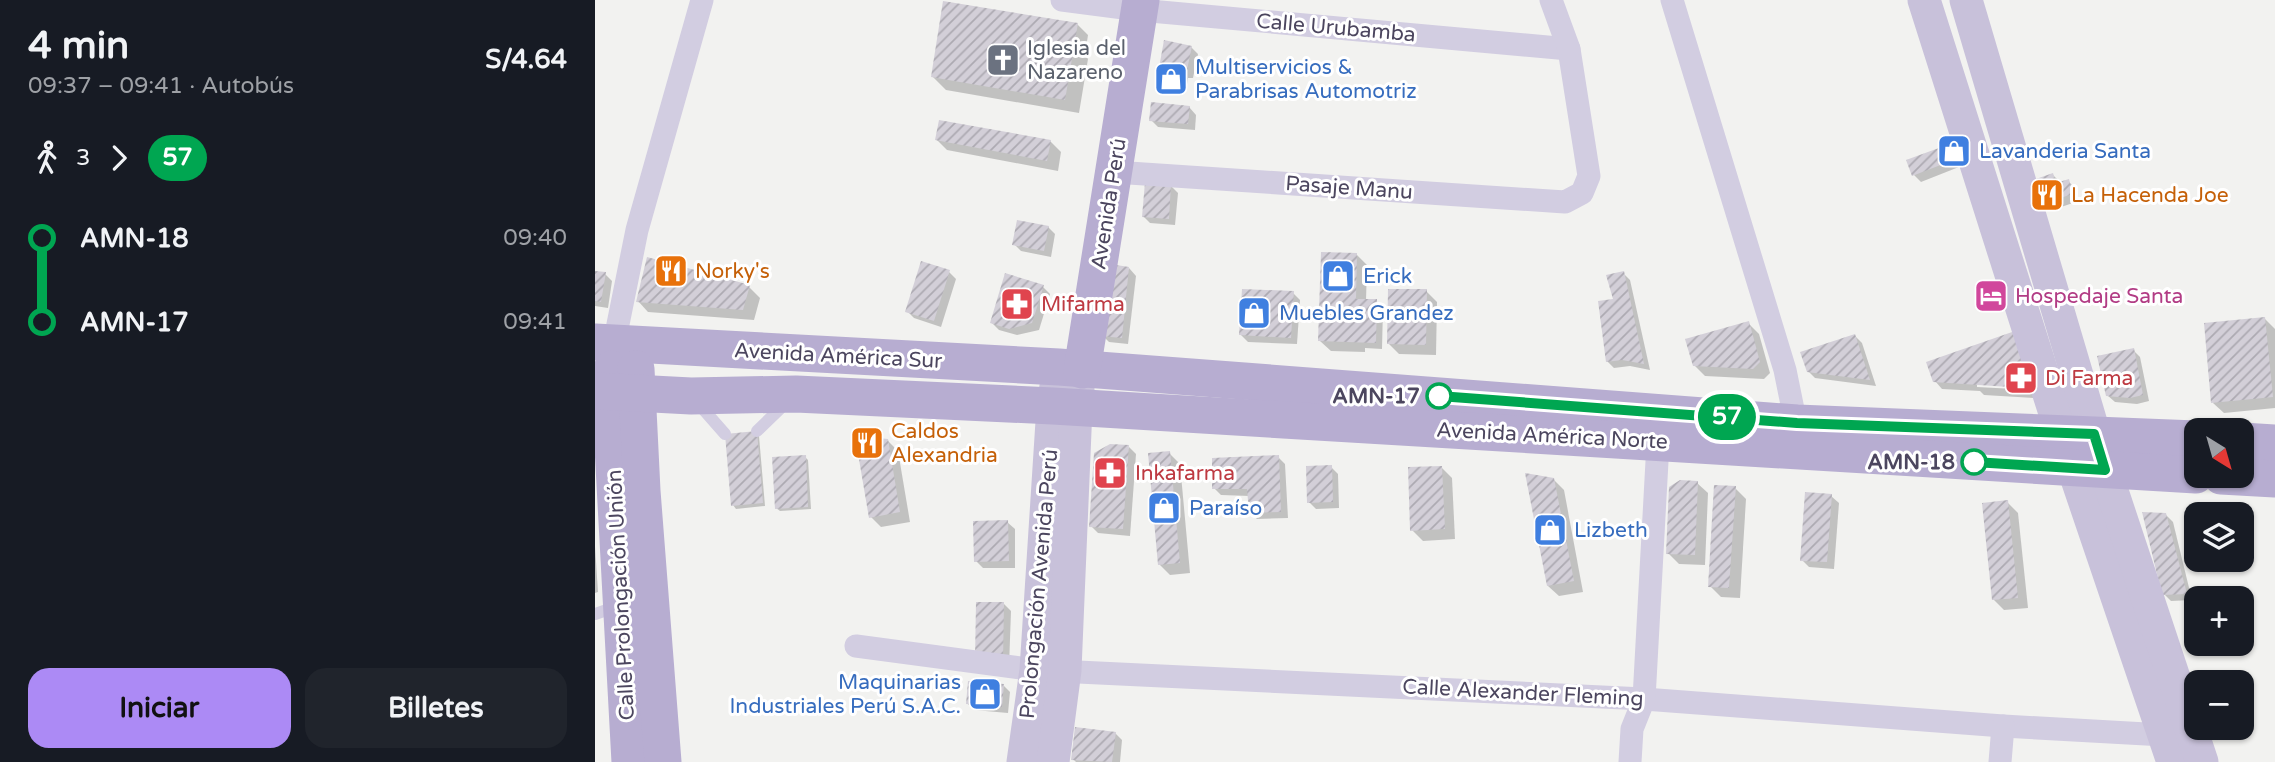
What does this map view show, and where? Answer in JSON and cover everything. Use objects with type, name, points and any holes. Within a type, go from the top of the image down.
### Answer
[{"type":"main road","name":"Avenida Perú","points":[[1070,369],[1114,172],[1128,4]]},
{"type":"main road","name":"Avenida Perú","points":[[1070,369],[1128,4]]},
{"type":"main road","name":"Avenida América Sur","points":[[614,343],[1070,369]]},
{"type":"main road","name":"Calle Prolongación Unión","points":[[614,343],[615,392],[608,610],[630,762]]},
{"type":"main road","name":"Avenida América Norte","points":[[1070,369],[1798,437],[2090,469],[2184,474]]},
{"type":"main road","name":"Avenida América Sur","points":[[615,392],[691,396],[796,394],[1064,406]]},
{"type":"main road","name":"Calle Prolongación Unión","points":[[615,392],[642,491],[663,762]]},
{"type":"main road","name":"Avenida América Norte","points":[[1064,406],[1658,443],[1798,437],[2078,433],[2184,438]]},
{"type":"main road","points":[[2254,442],[2275,443]]},
{"type":"main road","points":[[2254,478],[2275,479]]},
{"type":"street","points":[[614,343],[637,230],[702,0]]},
{"type":"street","name":"Calle Urubamba","points":[[1062,0],[1128,4],[1569,49]]},
{"type":"street","points":[[1551,0],[1569,49]]},
{"type":"street","points":[[1672,0],[1786,370],[1798,437]]},
{"type":"street","points":[[1924,0],[2078,433],[2176,741],[2202,762]]},
{"type":"street","points":[[1966,0],[2078,433]]},
{"type":"street","name":"Pasaje Manu","points":[[1114,172],[1565,202],[1582,193],[1589,176],[1569,49]]},
{"type":"street","name":"Avenida Perú","points":[[1064,406],[1070,369]]},
{"type":"street","name":"Prolongación Avenida Perú","points":[[1053,762],[1050,670],[1064,406]]},
{"type":"street","points":[[1630,762],[1632,729],[1644,699],[1658,443]]},
{"type":"street","name":"Calle Alexander Fleming","points":[[856,646],[1050,670],[1644,699],[2176,741]]},
{"type":"street","name":"Prolongación Avenida Perú","points":[[1023,762],[1050,670]]},
{"type":"street","points":[[2000,762],[2003,726]]},
{"type":"lane","points":[[757,431],[796,394]]},
{"type":"lane","points":[[691,396],[725,434]]},
{"type":"building","name":"Iglesia del Nazareno","points":[[943,1],[1078,23],[1065,100],[931,77]]},
{"type":"building","points":[[1164,40],[1192,46],[1183,89],[1156,85]]},
{"type":"building","points":[[1151,102],[1190,106],[1188,124],[1149,121]]},
{"type":"building","points":[[939,120],[1051,140],[1047,161],[935,140]]},
{"type":"building","points":[[1958,141],[1964,156],[1912,176],[1906,160]]},
{"type":"building","points":[[2053,173],[2056,183],[2069,179],[2073,194],[2044,203],[2036,179]]},
{"type":"building","points":[[1145,182],[1171,184],[1169,219],[1142,217]]},
{"type":"building","points":[[1017,220],[1049,226],[1044,251],[1012,245]]},
{"type":"building","name":"Erick","points":[[1321,252],[1357,253],[1356,299],[1377,299],[1376,343],[1318,341]]},
{"type":"building","name":"Norky's","points":[[647,257],[750,285],[743,310],[636,302]]},
{"type":"building","points":[[921,261],[950,270],[934,321],[905,312]]},
{"type":"building","points":[[1110,264],[1129,267],[1122,338],[1100,336]]},
{"type":"building","points":[[595,271],[606,272],[601,302],[595,301]]},
{"type":"building","points":[[1624,271],[1644,364],[1622,360],[1606,362],[1598,301],[1613,299],[1606,275]]},
{"type":"building","name":"Mifarma","points":[[1005,273],[1044,285],[1032,323],[1009,329],[990,323]]},
{"type":"building","name":"Hospedaje Santa","points":[[2000,283],[2006,300],[1982,308],[1976,291]]},
{"type":"building","points":[[1242,289],[1294,291],[1291,338],[1239,335]]},
{"type":"building","points":[[1388,289],[1427,289],[1426,345],[1387,344]]},
{"type":"building","points":[[2265,317],[2273,397],[2211,403],[2204,323]]},
{"type":"building","points":[[1749,321],[1760,362],[1753,369],[1693,366],[1685,339]]},
{"type":"building","points":[[2015,331],[2032,379],[2025,388],[1933,382],[1926,362]]},
{"type":"building","points":[[1855,334],[1870,380],[1807,372],[1800,352]]},
{"type":"building","points":[[2134,348],[2143,395],[2130,398],[2106,396],[2097,356]]},
{"type":"building","points":[[757,431],[763,503],[731,506],[725,434]]},
{"type":"building","points":[[855,436],[888,439],[900,512],[869,518]]},
{"type":"building","points":[[1110,444],[1129,445],[1123,529],[1089,527],[1094,453]]},
{"type":"building","name":"Paraíso","points":[[1170,451],[1180,563],[1158,565],[1148,453]]},
{"type":"building","points":[[806,455],[808,507],[775,509],[772,457]]},
{"type":"building","points":[[1279,455],[1281,512],[1249,513],[1247,489],[1212,489],[1212,458]]},
{"type":"building","points":[[1332,465],[1333,502],[1307,503],[1306,466]]},
{"type":"building","points":[[1442,466],[1445,529],[1410,531],[1408,467]]},
{"type":"building","name":"Lizbeth","points":[[1525,473],[1554,478],[1574,581],[1547,586]]},
{"type":"building","points":[[1680,480],[1698,481],[1695,555],[1666,554],[1669,487]]},
{"type":"building","points":[[1714,485],[1736,486],[1729,588],[1708,587]]},
{"type":"building","points":[[1805,492],[1832,494],[1827,562],[1800,561]]},
{"type":"building","points":[[2008,500],[2018,598],[1992,600],[1982,503]]},
{"type":"building","points":[[2142,512],[2166,513],[2185,586],[2184,594],[2162,595]]},
{"type":"building","points":[[1008,520],[1009,561],[974,562],[973,521]]},
{"type":"building","points":[[976,602],[1004,602],[1003,661],[975,660]]},
{"type":"building","name":"Maquinarias Industriales Perú S.A.C.","points":[[968,681],[1004,684],[1002,707],[966,704]]},
{"type":"building","points":[[1075,727],[1116,732],[1112,762],[1071,760]]},
{"type":"bus line","name":"57","points":[[1439,396],[1797,423],[2094,434],[2105,470],[1974,462]]},
{"type":"place","name":"Iglesia del Nazareno","points":[[1003,60]]},
{"type":"place","name":"Multiservicios & Parabrisas Automotriz","points":[[1171,79]]},
{"type":"place","name":"Lavanderia Santa","points":[[1954,151]]},
{"type":"place","name":"La Hacenda Joe","points":[[2047,195]]},
{"type":"place","name":"Norky's","points":[[671,271]]},
{"type":"place","name":"Erick","points":[[1338,276]]},
{"type":"place","name":"Hospedaje Santa","points":[[1991,296]]},
{"type":"place","name":"Mifarma","points":[[1017,304]]},
{"type":"place","name":"Muebles Grandez","points":[[1254,313]]},
{"type":"place","name":"Di Farma","points":[[2021,378]]},
{"type":"place","name":"AMN-17","points":[[1439,396]]},
{"type":"place","name":"Caldos Alexandria","points":[[867,443]]},
{"type":"place","name":"AMN-18","points":[[1974,462]]},
{"type":"place","name":"Inkafarma","points":[[1110,473]]},
{"type":"place","name":"Paraíso","points":[[1164,508]]},
{"type":"place","name":"Lizbeth","points":[[1550,530]]},
{"type":"place","name":"Maquinarias Industriales Perú S.A.C.","points":[[985,694]]}]
